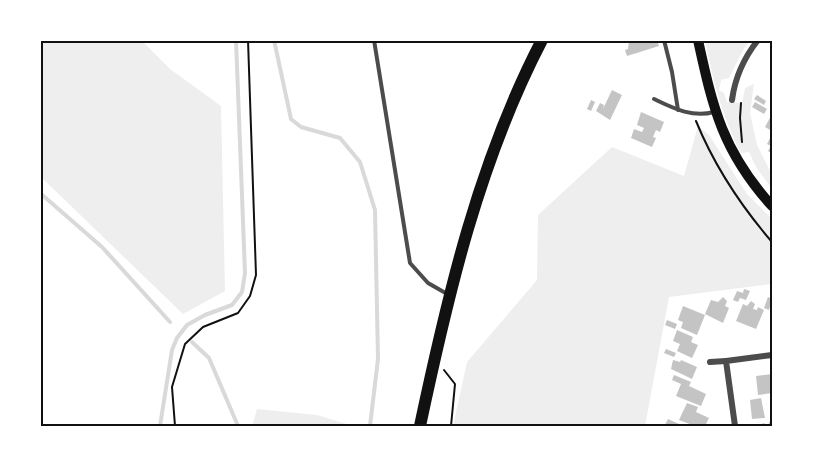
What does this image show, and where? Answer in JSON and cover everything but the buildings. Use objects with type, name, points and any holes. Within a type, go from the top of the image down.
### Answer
[{"type":"main road","points":[[420,426],[449,296],[472,215],[498,136],[542,40]]},
{"type":"main road","points":[[698,40],[714,111],[736,159],[772,206]]},
{"type":"street","points":[[732,100],[740,68],[758,40]]},
{"type":"street","points":[[710,362],[772,355]]},
{"type":"street","points":[[726,361],[735,426]]},
{"type":"lane","points":[[374,40],[410,263],[428,283],[449,296]]},
{"type":"lane","points":[[664,40],[678,110]]},
{"type":"lane","points":[[654,99],[678,110],[694,114],[714,111]]},
{"type":"path","points":[[175,426],[172,387],[184,344],[203,327],[238,313],[250,296],[256,275],[248,40]]},
{"type":"path","points":[[732,100],[741,102],[742,143]]},
{"type":"path","points":[[694,114],[726,179],[749,215],[772,242]]},
{"type":"path","points":[[434,359],[455,384],[451,426]]},
{"type":"shaded area","points":[[40,41],[142,41],[170,69],[221,106],[225,291],[183,314],[41,177]]},
{"type":"shaded area","points":[[705,41],[750,41],[729,78],[721,80],[719,90],[724,93],[727,102],[742,103],[745,88],[754,84],[750,113],[757,145],[772,175],[772,189],[756,167],[749,152],[741,153],[728,126]]},
{"type":"shaded area","points":[[698,126],[709,135],[747,194],[772,219],[772,284],[669,297],[645,426],[453,426],[467,362],[537,280],[538,215],[612,147],[684,176]]},
{"type":"shaded area","points":[[257,409],[317,415],[353,426],[252,426]]},
{"type":"waterway","points":[[160,426],[172,350],[177,338],[187,325],[205,315],[232,305],[242,292],[245,273],[236,40]]},
{"type":"waterway","points":[[274,40],[291,119],[301,127],[340,138],[360,162],[375,210],[378,359],[370,426]]},
{"type":"waterway","points":[[40,193],[102,247],[170,322]]},
{"type":"waterway","points":[[192,342],[209,358],[238,426]]}]
